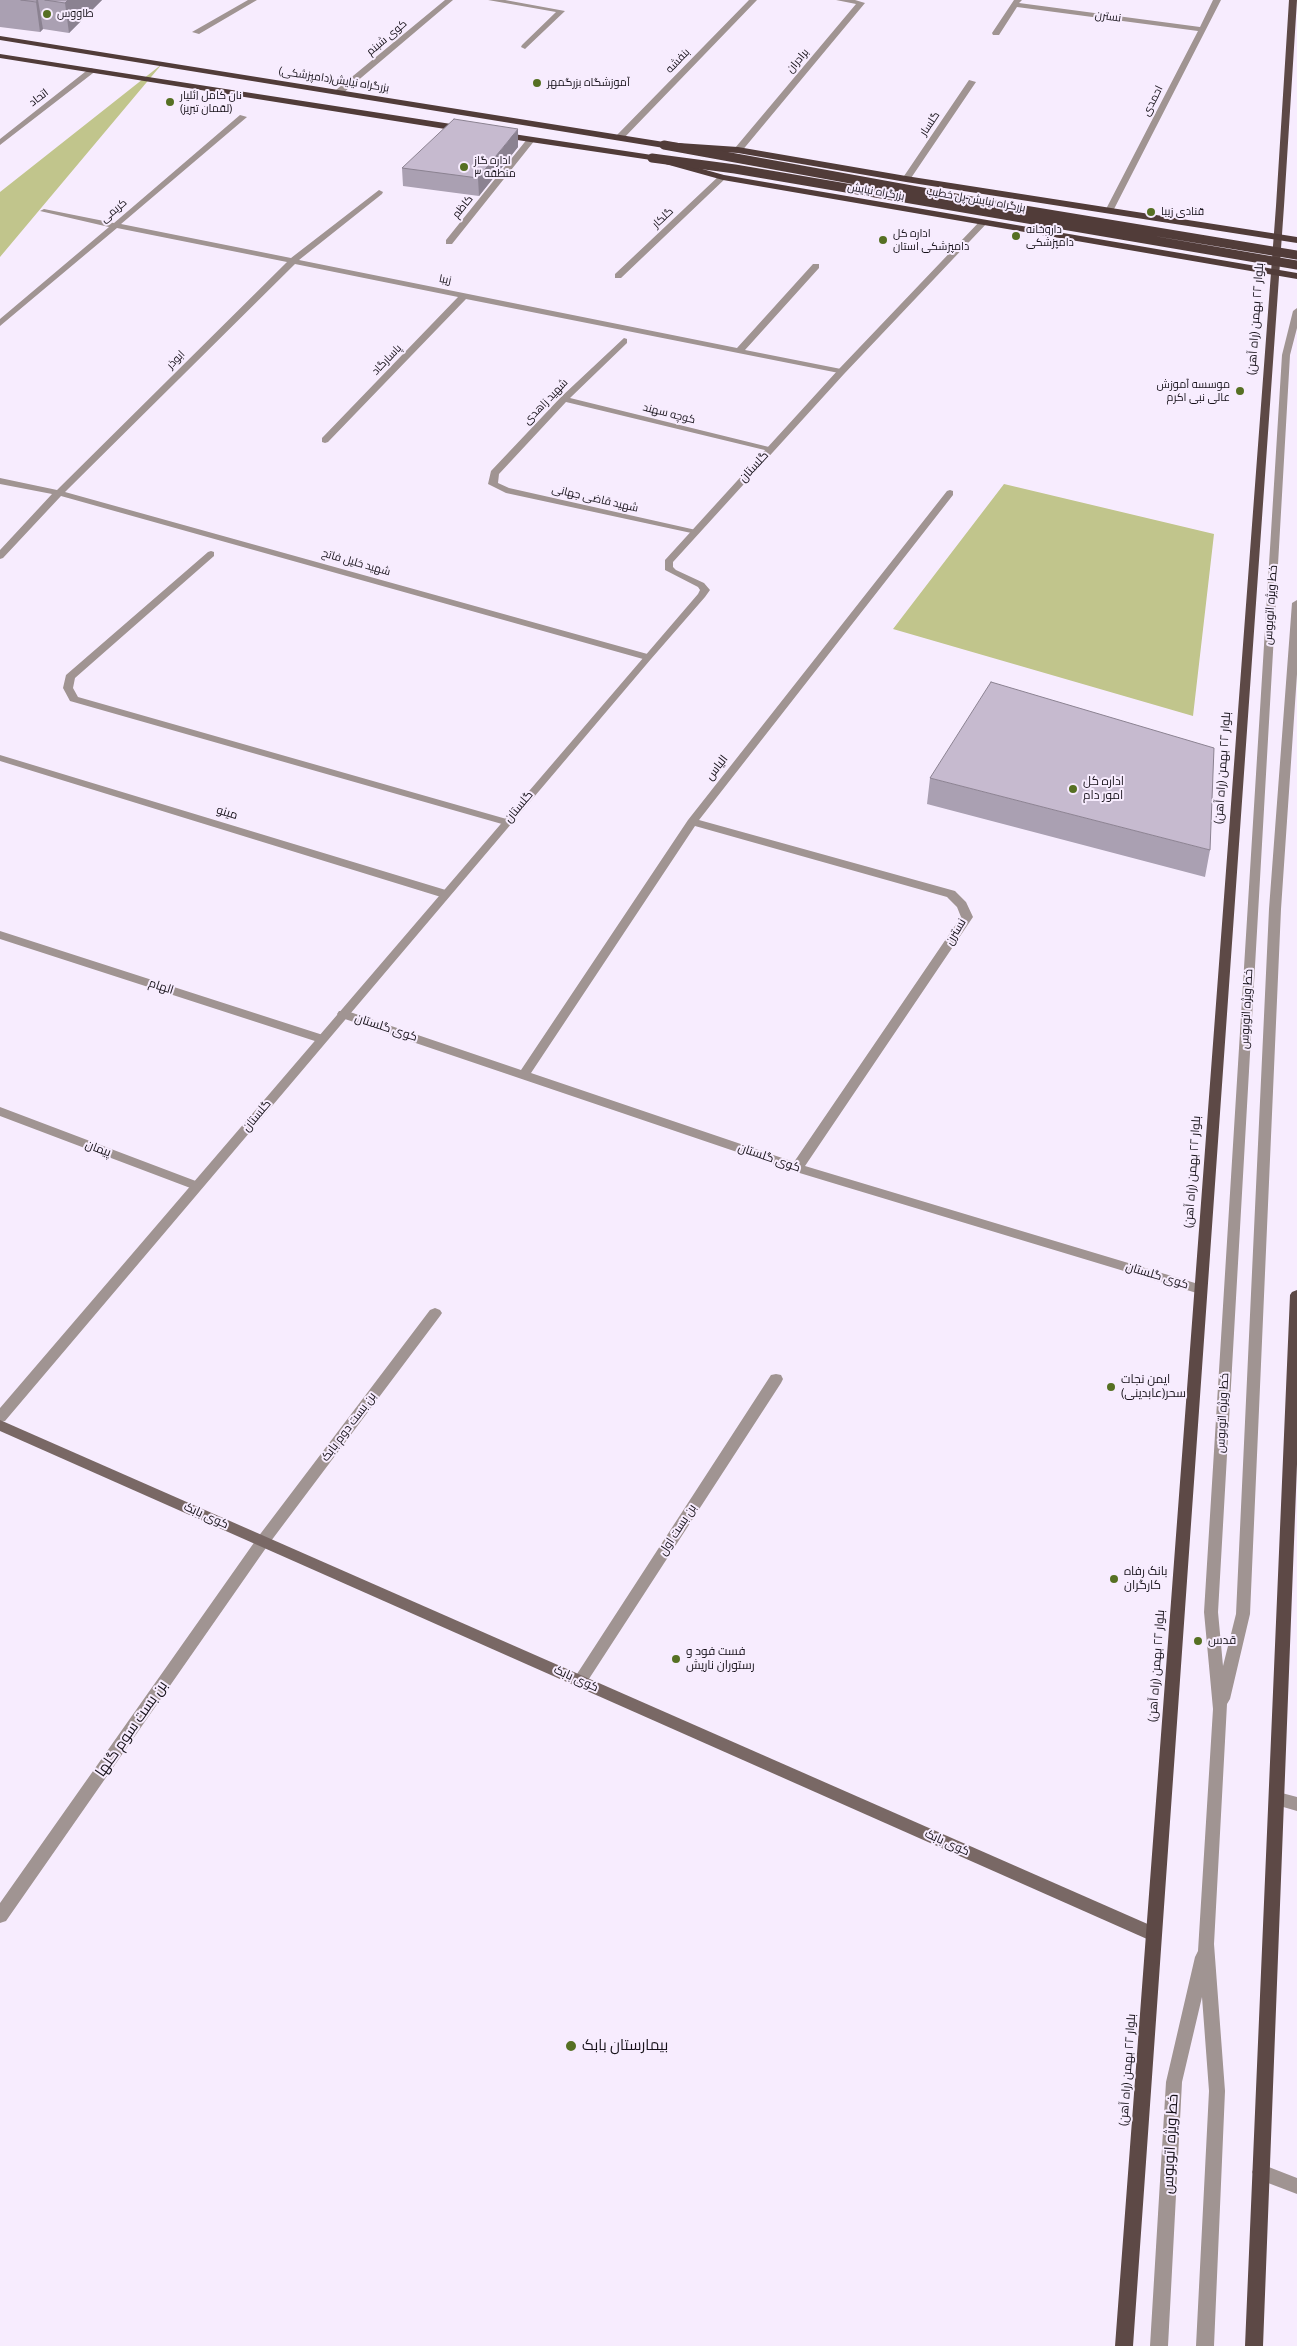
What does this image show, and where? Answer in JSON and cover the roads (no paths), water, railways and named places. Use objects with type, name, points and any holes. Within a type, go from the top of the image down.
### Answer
[{"type":"highway","name":"بزرگراه نیایش(دامپزشکی)","points":[[0,38],[664,145]]},
{"type":"highway","points":[[0,56],[476,131]]},
{"type":"highway","points":[[494,134],[652,158]]},
{"type":"highway","name":"بزرگراه نیایش","points":[[664,145],[738,150],[906,179],[1297,240]]},
{"type":"highway","name":"بزرگراه نیایش-پل خطیب","points":[[664,145],[985,203],[1297,255]]},
{"type":"highway","name":"بزرگراه نیایش","points":[[652,158],[724,177],[1297,276]]},
{"type":"highway","name":"بزرگراه نیایش-پل خطیب","points":[[652,158],[735,169],[1297,265]]},
{"type":"highway","points":[[1094,241],[1109,211]]},
{"type":"main road","name":"بلوار ۲۲ بهمن (راه آهن)","points":[[1124,2346],[1152,1934],[1275,272],[1293,0]]},
{"type":"main road","points":[[1254,2346],[1273,1869],[1278,1799],[1297,1296]]},
{"type":"main road","name":"کوی بابک","points":[[0,1425],[1152,1934]]},
{"type":"street","points":[[196,32],[253,0]]},
{"type":"street","name":"کوی شبنم","points":[[339,92],[449,0]]},
{"type":"street","points":[[492,0],[561,11],[525,47]]},
{"type":"street","points":[[535,7],[545,0]]},
{"type":"street","name":"بنفشه","points":[[619,138],[753,0]]},
{"type":"street","name":"برادران","points":[[738,150],[861,3],[840,0]]},
{"type":"street","name":"احمدی","points":[[1109,211],[1217,0]]},
{"type":"street","points":[[996,33],[1016,2]]},
{"type":"street","name":"نسترن","points":[[1016,2],[1202,29]]},
{"type":"street","name":"اتحاد","points":[[0,143],[93,70]]},
{"type":"street","name":"گلسار","points":[[906,179],[972,82]]},
{"type":"street","name":"کریمی","points":[[0,323],[243,117]]},
{"type":"street","name":"کاظم","points":[[449,242],[531,140]]},
{"type":"street","name":"گلکار","points":[[618,276],[724,177]]},
{"type":"street","name":"ابوذر","points":[[0,556],[59,493],[293,261],[379,192]]},
{"type":"street","name":"زیبا","points":[[44,211],[841,372]]},
{"type":"street","name":"گلستان","points":[[0,1417],[705,590],[701,585],[668,568],[668,562],[693,532],[841,372],[984,222]]},
{"type":"street","points":[[739,351],[816,266]]},
{"type":"street","name":"پاسارگاد","points":[[325,440],[464,296]]},
{"type":"street","name":"خط ویژه اتوبوس","points":[[1205,2346],[1217,2091],[1206,1944],[1220,1709],[1212,1602],[1286,355],[1297,311]]},
{"type":"street","name":"شهید زاهدی","points":[[493,484],[494,473],[564,399],[624,341]]},
{"type":"street","name":"کوچه سهند","points":[[564,399],[770,450]]},
{"type":"street","name":"شهید خلیل فاتح","points":[[0,481],[59,493],[647,657]]},
{"type":"street","name":"شهید قاضی جهانی","points":[[493,484],[506,490],[693,532]]},
{"type":"street","name":"الیاس","points":[[524,1074],[692,822],[950,493]]},
{"type":"street","points":[[211,554],[70,677],[68,688],[74,699],[506,822]]},
{"type":"street","name":"خط ویژه اتوبوس","points":[[1220,1709],[1243,1614],[1275,909],[1297,603]]},
{"type":"street","name":"مینو","points":[[0,758],[445,894]]},
{"type":"street","name":"نسترن","points":[[692,822],[951,894],[962,905],[967,917],[797,1168]]},
{"type":"street","name":"الهام","points":[[0,935],[322,1039]]},
{"type":"street","name":"کوی گلستان","points":[[343,1014],[797,1168],[1200,1289]]},
{"type":"street","name":"پیمان","points":[[0,1111],[197,1186]]},
{"type":"street","name":"بن بست دوم بابک","points":[[264,1542],[435,1313]]},
{"type":"street","name":"بن بست اول","points":[[580,1681],[776,1379]]},
{"type":"street","name":"بن بست سوم گلها","points":[[0,1916],[264,1542]]},
{"type":"street","points":[[1278,1799],[1297,1804]]},
{"type":"street","name":"خط ویژه اتوبوس","points":[[1159,2346],[1174,2082],[1206,1944]]},
{"type":"street","points":[[1261,2172],[1297,2186]]},
{"type":"place","name":"طاووس","points":[[47,14]]},
{"type":"place","name":"آموزشگاه بزرگمهر","points":[[537,83]]},
{"type":"place","name":"نان کامل اِئلیار (لقمان تبریز)","points":[[170,102]]},
{"type":"place","name":"اداره گاز منطقه ۳","points":[[464,167]]},
{"type":"place","name":"قنادی زیبا","points":[[1151,212]]},
{"type":"place","name":"داروخانه دامپزشکی","points":[[1016,236]]},
{"type":"place","name":"اداره کل دامپزشکی استان","points":[[883,240]]},
{"type":"place","name":"موسسه آموزش عالی نبی اکرم","points":[[1240,391]]},
{"type":"place","name":"اداره کل امور دام","points":[[1073,789]]},
{"type":"place","name":"ایمن نجات سحر(عابدینی)","points":[[1111,1387]]},
{"type":"place","name":"بانک رفاه کارگران","points":[[1114,1579]]},
{"type":"place","name":"قدس","points":[[1198,1641]]},
{"type":"place","name":"فست فود و رستوران ناریش","points":[[676,1659]]},
{"type":"place","name":"بیمارستان بابک","points":[[571,2046]]}]
